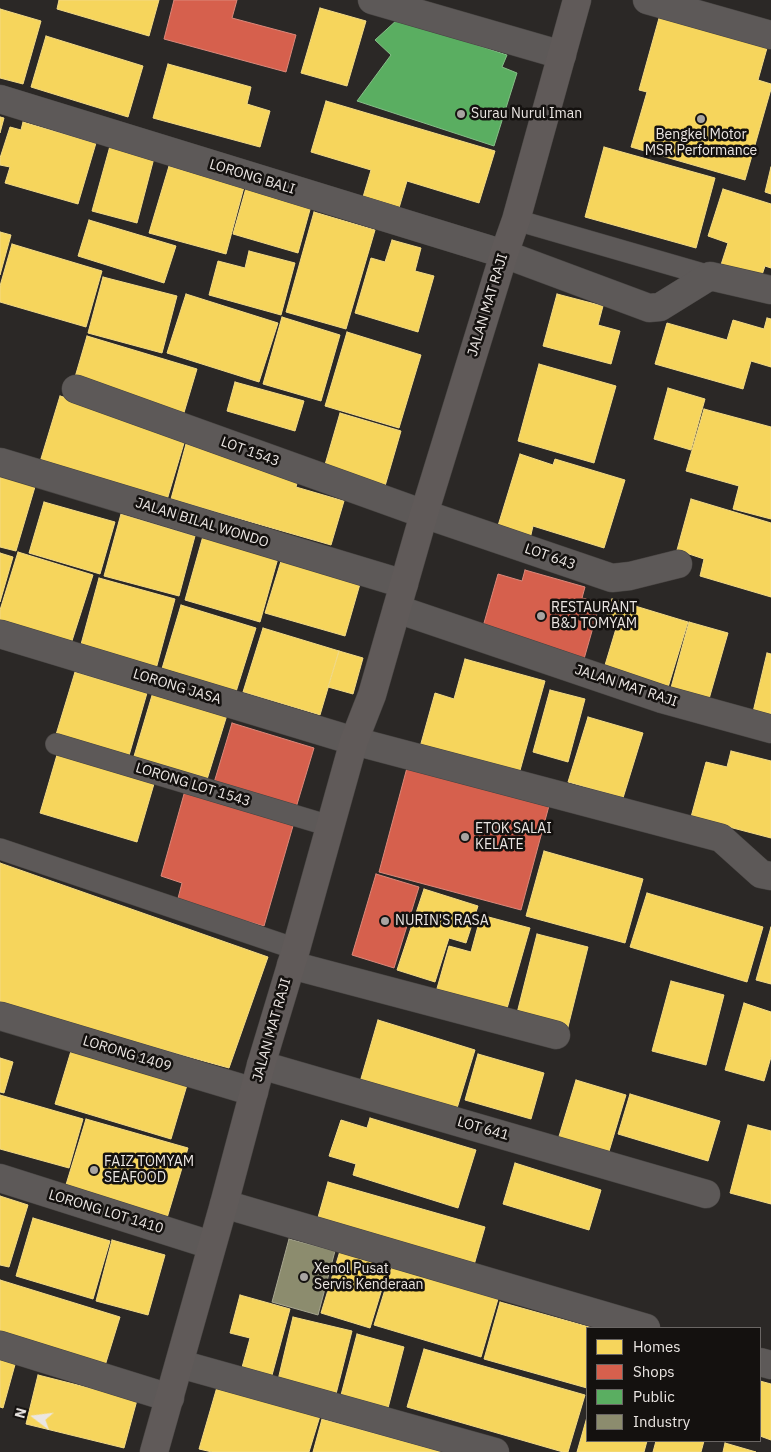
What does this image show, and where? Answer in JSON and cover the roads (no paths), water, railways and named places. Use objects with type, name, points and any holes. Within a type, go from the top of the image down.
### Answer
[{"type":"street","points":[[372,0],[562,55]]},
{"type":"street","name":"JALAN MAT RAJI","points":[[154,1452],[224,1204],[260,1064],[293,957],[354,741],[372,695],[424,514],[516,220],[577,0]]},
{"type":"street","points":[[648,0],[771,34]]},
{"type":"street","name":"LORONG BALI","points":[[0,99],[504,254],[650,308],[660,307],[710,276]]},
{"type":"street","points":[[710,276],[771,290]]},
{"type":"street","name":"LOT 1543","points":[[76,390],[424,514]]},
{"type":"street","name":"JALAN BILAL WONDO","points":[[0,462],[404,584]]},
{"type":"street","name":"LOT 643","points":[[424,514],[612,578],[630,576],[678,564]]},
{"type":"street","name":"JALAN MAT RAJI","points":[[397,609],[662,699],[771,729]]},
{"type":"street","name":"LORONG JASA","points":[[0,634],[354,741],[721,838],[761,874],[771,876]]},
{"type":"street","points":[[293,957],[556,1035]]},
{"type":"street","name":"LORONG 1409","points":[[0,1016],[254,1092]]},
{"type":"street","name":"LOT 641","points":[[260,1064],[706,1194]]},
{"type":"street","name":"LORONG LOT 1410","points":[[0,1178],[211,1245]]},
{"type":"street","points":[[224,1204],[643,1327]]},
{"type":"street","points":[[0,1345],[170,1398]]},
{"type":"street","points":[[180,1364],[495,1452]]},
{"type":"lane","points":[[516,220],[710,276]]},
{"type":"lane","name":"LORONG LOT 1543","points":[[56,744],[330,826]]},
{"type":"lane","points":[[0,849],[293,957]]},
{"type":"place","name":"Surau Nurul Iman","points":[[461,114]]},
{"type":"place","name":"Bengkel Motor MSR Performance","points":[[701,119]]},
{"type":"place","name":"RESTAURANT B&J TOMYAM","points":[[541,616]]},
{"type":"place","name":"ETOK SALAI KELATE","points":[[465,837]]},
{"type":"place","name":"NURIN'S RASA","points":[[385,921]]},
{"type":"place","name":"FAIZ TOMYAM SEAFOOD","points":[[94,1170]]},
{"type":"place","name":"Xenol Pusat Servis Kenderaan","points":[[304,1277]]}]
